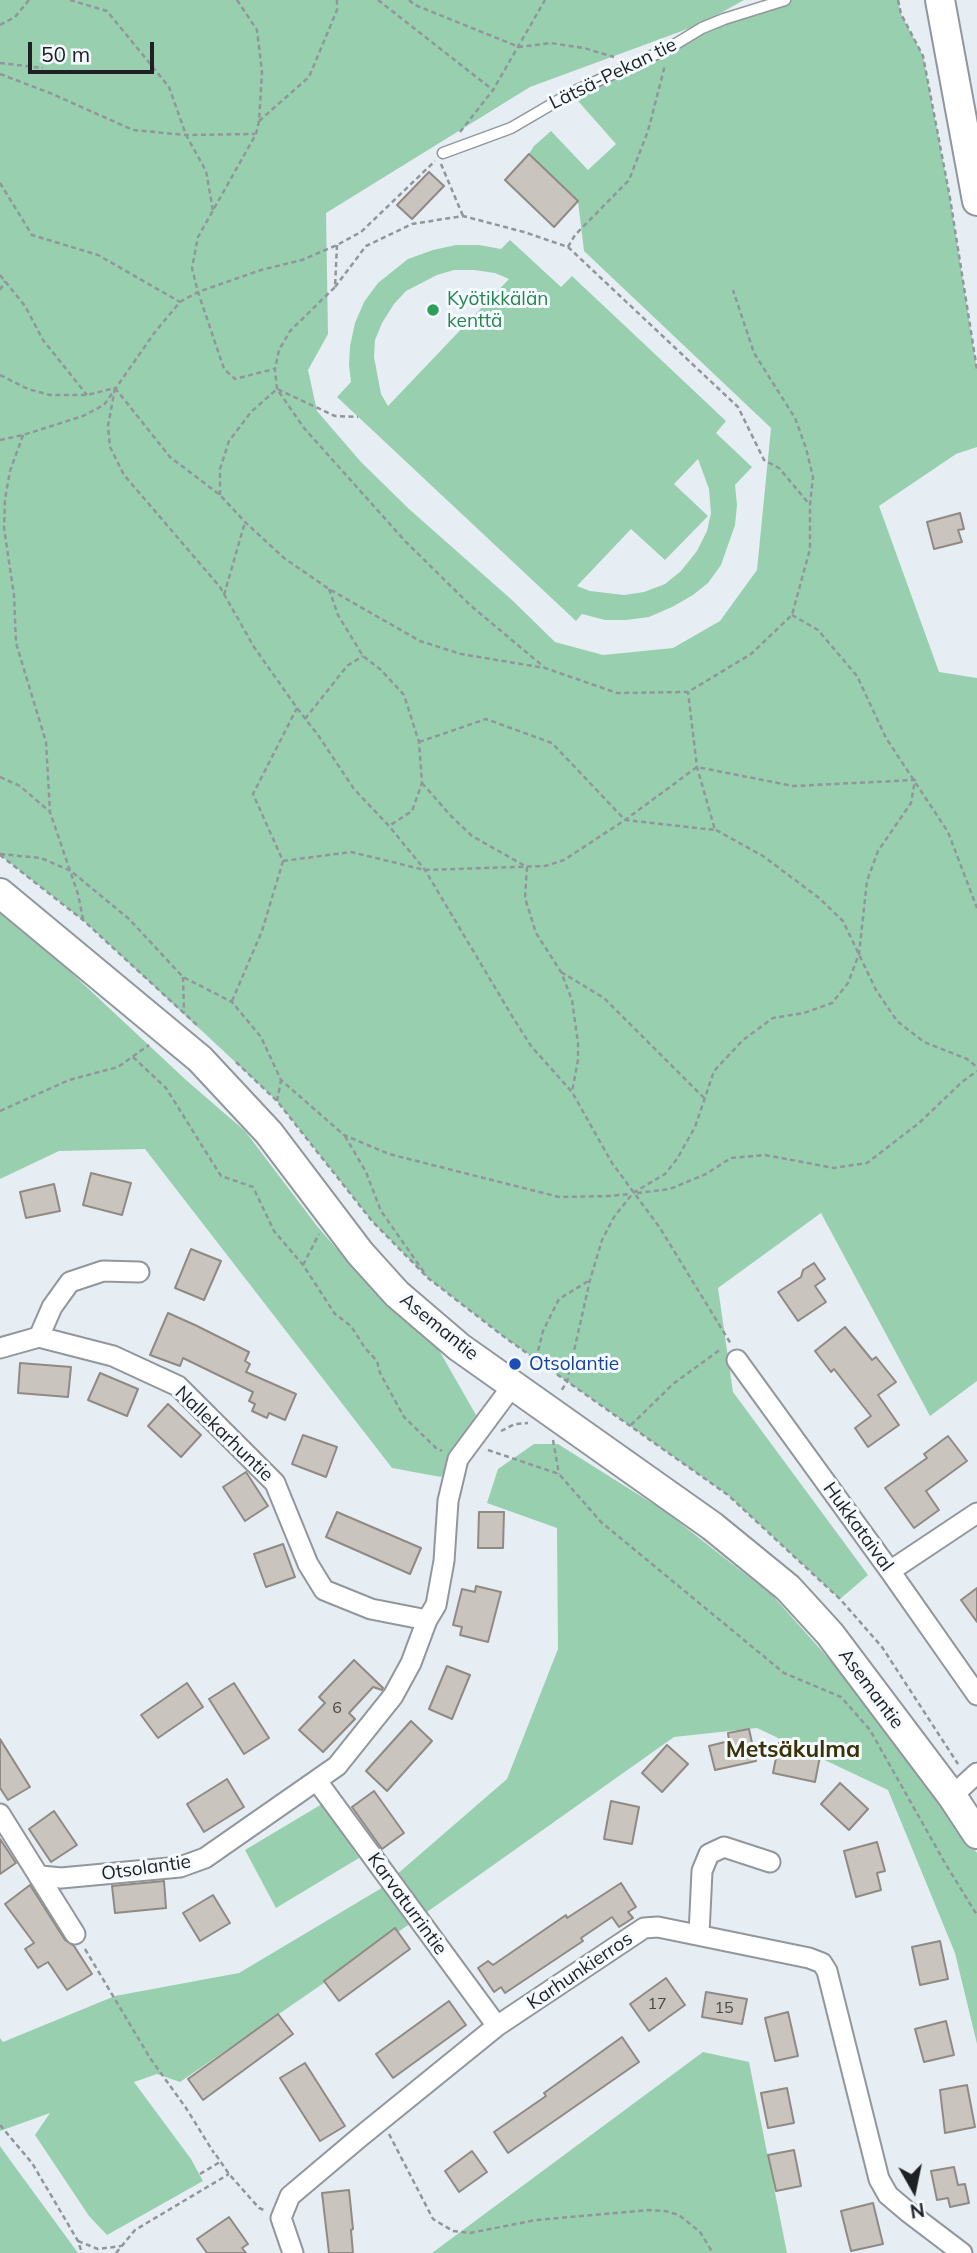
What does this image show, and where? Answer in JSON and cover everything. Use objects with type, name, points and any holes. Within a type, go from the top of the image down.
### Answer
[{"type":"main road","points":[[940,0],[977,201]]},
{"type":"main road","name":"Asemantie","points":[[0,893],[200,1059],[269,1133],[360,1253],[397,1294],[459,1347],[712,1526],[788,1588],[830,1634],[952,1796],[977,1834]]},
{"type":"street","points":[[0,1349],[39,1337],[52,1307],[70,1282],[103,1271],[139,1272]]},
{"type":"street","name":"Nallekarhuntie","points":[[39,1337],[113,1356],[178,1386],[275,1483],[308,1564],[324,1590],[370,1609],[427,1620]]},
{"type":"street","name":"Hukkataival","points":[[733,1351],[977,1695]]},
{"type":"street","name":"Otsolantie","points":[[41,1876],[61,1878],[180,1867],[205,1858],[337,1766],[393,1696],[411,1663],[427,1620],[436,1605],[444,1561],[448,1502],[458,1459],[513,1385]]},
{"type":"street","points":[[890,1571],[977,1513]]},
{"type":"street","points":[[952,1796],[977,1773]]},
{"type":"street","name":"Karvaturrintie","points":[[317,1781],[497,2026]]},
{"type":"street","points":[[0,1814],[75,1934]]},
{"type":"street","points":[[699,1934],[702,1871],[709,1854],[724,1847],[770,1862]]},
{"type":"street","name":"Karhunkierros","points":[[281,2218],[290,2196],[497,2026],[644,1928],[658,1927],[822,1962],[827,1971],[879,2179],[888,2194],[908,2212],[962,2253]]},
{"type":"street","points":[[281,2218],[293,2253]]},
{"type":"lane","name":"Lätsä-Pekan tie","points":[[441,155],[511,128],[571,93],[669,48],[702,28],[785,0]]},
{"type":"path","points":[[0,25],[15,17],[29,0]]},
{"type":"path","points":[[70,0],[107,11],[169,87],[186,135],[206,171],[213,211]]},
{"type":"path","points":[[237,0],[257,30],[262,72],[259,121],[256,134],[198,237],[192,268],[224,369],[235,379],[275,369]]},
{"type":"path","points":[[259,121],[309,77],[337,10],[337,0]]},
{"type":"path","points":[[378,0],[493,90]]},
{"type":"path","points":[[409,0],[415,5],[519,47],[551,43],[584,48],[631,65]]},
{"type":"path","points":[[0,440],[83,416],[104,405],[180,302],[198,292],[261,270],[302,260],[361,232],[441,155],[493,90],[545,0]]},
{"type":"path","points":[[898,0],[901,14],[923,56],[950,198],[977,370]]},
{"type":"path","points":[[568,247],[575,235],[629,180],[648,131],[669,48]]},
{"type":"path","points":[[0,63],[43,68]]},
{"type":"path","points":[[0,74],[133,130],[186,135],[256,134]]},
{"type":"path","points":[[441,155],[463,216]]},
{"type":"path","points":[[0,183],[32,235],[98,255],[180,302]]},
{"type":"path","points":[[545,668],[470,605],[405,541],[304,428],[277,389],[275,369],[279,349],[290,331],[335,287],[366,246],[412,223],[463,216],[568,247],[738,407],[764,460],[779,468],[810,505]]},
{"type":"path","points":[[335,287],[337,245]]},
{"type":"path","points":[[0,275],[25,306],[43,340],[87,396]]},
{"type":"path","points":[[0,290],[5,281]]},
{"type":"path","points":[[115,388],[170,457],[220,495],[284,558],[329,589],[420,641],[461,654],[545,668],[617,693],[688,692],[751,654],[792,615],[810,549],[813,477],[806,448],[795,418],[754,353],[733,290]]},
{"type":"path","points":[[0,375],[28,389],[50,395],[87,396],[115,388]]},
{"type":"path","points":[[115,388],[108,426],[110,447],[124,475],[212,578],[254,647],[354,789],[425,870],[531,1046],[572,1092],[612,1163],[660,1228],[733,1351],[673,1384],[630,1426]]},
{"type":"path","points":[[277,389],[335,416],[358,417]]},
{"type":"path","points":[[220,495],[220,469],[229,441],[251,412],[277,389]]},
{"type":"path","points":[[23,435],[10,471],[4,528],[14,595],[16,643],[46,742],[50,812],[71,871],[83,920]]},
{"type":"path","points":[[224,595],[245,522]]},
{"type":"path","points":[[329,589],[338,615],[363,656],[404,695],[419,741],[422,783],[412,811],[389,826]]},
{"type":"path","points":[[792,615],[818,629],[857,676],[886,738],[948,832],[977,908]]},
{"type":"path","points":[[305,719],[347,666],[363,656]]},
{"type":"path","points":[[688,692],[697,767],[715,830]]},
{"type":"path","points":[[232,1002],[262,931],[283,861],[253,793],[297,708]]},
{"type":"path","points":[[344,1135],[389,1154],[559,1197],[610,1196],[670,1189],[706,1174],[731,1158],[765,1155],[834,1168],[867,1163],[919,1123],[977,1069],[967,1059],[924,1042],[897,1021],[876,990],[843,921],[819,898],[763,856],[715,830],[625,820],[552,743],[486,719],[419,741]]},
{"type":"path","points":[[283,861],[351,852],[425,870],[545,866],[564,860],[625,820],[697,767],[793,786],[915,780]]},
{"type":"path","points":[[0,777],[20,786],[50,812]]},
{"type":"path","points":[[568,1382],[590,1280],[602,1240],[614,1217],[633,1193],[665,1174],[677,1159],[695,1127],[715,1070],[743,1040],[773,1018],[804,1013],[832,1003],[848,984],[859,954],[867,881],[878,851],[911,803],[915,780]]},
{"type":"path","points":[[422,783],[472,836],[527,867]]},
{"type":"path","points":[[0,854],[41,858],[71,871],[129,919],[183,977],[232,1002],[261,1037],[281,1080],[344,1135],[366,1172],[381,1211],[428,1278]]},
{"type":"path","points":[[527,867],[525,898],[536,933],[561,972],[572,1000],[578,1044],[572,1092]]},
{"type":"path","points":[[561,972],[604,998],[705,1099]]},
{"type":"path","points":[[183,977],[184,1013]]},
{"type":"path","points":[[0,1111],[69,1080],[118,1067],[154,1041]]},
{"type":"path","points":[[133,1057],[166,1087],[221,1176],[253,1187],[274,1231],[303,1265],[335,1314],[351,1326],[377,1361],[380,1373],[404,1417],[436,1448],[458,1459]]},
{"type":"path","points":[[277,1101],[281,1080]]},
{"type":"path","points":[[303,1265],[325,1222],[331,1216]]},
{"type":"path","points":[[536,1359],[542,1331],[559,1299],[590,1280]]},
{"type":"path","points":[[502,1345],[507,1339]]},
{"type":"path","points":[[557,1416],[551,1432],[559,1475]]},
{"type":"path","points":[[484,1449],[559,1475],[601,1522],[784,1673],[841,1697],[870,1730],[977,1915]]},
{"type":"path","points":[[75,1934],[150,2058],[220,2162],[260,2208],[281,2218]]},
{"type":"path","points":[[381,2120],[404,2159],[433,2220],[453,2231],[470,2233],[536,2220],[649,2210],[665,2211],[679,2215],[699,2232],[713,2253]]},
{"type":"path","points":[[0,2125],[33,2163],[78,2241],[82,2253]]},
{"type":"path","points":[[200,2174],[220,2162]]},
{"type":"path","points":[[116,2253],[135,2230],[229,2174]]},
{"type":"path","points":[[78,2241],[98,2249],[121,2246]]},
{"type":"green space","points":[[0,0],[744,0],[701,24],[530,87],[326,213],[328,334],[308,370],[317,411],[361,462],[409,509],[555,642],[603,655],[673,648],[720,621],[757,570],[771,428],[584,251],[578,201],[529,154],[551,131],[588,170],[616,144],[571,93],[702,28],[785,0],[898,0],[901,14],[923,56],[950,198],[977,370],[977,447],[956,454],[879,506],[939,672],[977,678],[977,1381],[930,1416],[821,1213],[718,1288],[733,1392],[868,1575],[840,1599],[728,1495],[507,1339],[428,1278],[372,1221],[277,1101],[83,920],[0,855]]},
{"type":"green space","points":[[510,240],[561,287],[572,276],[726,421],[716,433],[752,467],[735,485],[735,525],[721,565],[708,583],[672,607],[649,617],[605,620],[582,614],[576,621],[337,397],[351,382],[350,346],[355,323],[364,302],[378,283],[408,259],[433,250],[456,245],[501,249]],"holes":[[[454,270],[495,273],[509,279],[388,406],[381,394],[374,357],[375,340],[382,323],[406,291],[437,275]],[[698,459],[709,489],[711,513],[707,531],[697,551],[681,571],[665,584],[644,592],[624,595],[590,591],[577,586],[631,529],[665,560],[708,516],[674,484]]]},
{"type":"green space","points":[[0,906],[186,1080],[245,1131],[317,1226],[366,1283],[436,1345],[476,1415],[441,1477],[392,1468],[145,1149],[59,1151],[0,1179]]},
{"type":"green space","points":[[534,1444],[558,1444],[666,1512],[773,1596],[854,1687],[928,1781],[977,1853],[977,2044],[955,1953],[888,1790],[757,1728],[674,1737],[180,2082],[157,2074],[134,2082],[191,2159],[203,2181],[107,2235],[89,2216],[35,2135],[50,2113],[0,2131],[0,2038],[3,2042],[115,1996],[239,1973],[380,1889],[507,1779],[558,1649],[557,1528],[487,1503],[498,1469]]},
{"type":"green space","points":[[322,1804],[359,1858],[276,1908],[245,1850]]},
{"type":"green space","points":[[703,2052],[749,2062],[787,2253],[432,2253]]},
{"type":"green space","points":[[0,2146],[10,2160],[78,2253],[0,2253]]},
{"type":"building","points":[[529,154],[578,201],[554,227],[505,180]]},
{"type":"building","points":[[429,172],[444,186],[412,219],[397,205]]},
{"type":"building","points":[[960,513],[964,529],[958,530],[962,542],[934,549],[927,522]]},
{"type":"building","points":[[91,1173],[131,1183],[122,1215],[83,1205]]},
{"type":"building","points":[[54,1184],[60,1211],[26,1218],[20,1192]]},
{"type":"building","points":[[191,1249],[221,1261],[204,1300],[175,1288]]},
{"type":"building","points":[[814,1263],[825,1279],[815,1286],[826,1302],[798,1321],[778,1292],[801,1277],[803,1270]]},
{"type":"building","points":[[168,1313],[249,1352],[245,1361],[250,1364],[246,1372],[296,1394],[285,1420],[269,1413],[267,1418],[252,1411],[255,1404],[249,1401],[253,1392],[183,1358],[180,1366],[150,1355]]},
{"type":"building","points":[[845,1327],[872,1360],[876,1357],[896,1382],[878,1395],[899,1425],[868,1447],[855,1428],[871,1416],[834,1369],[831,1372],[815,1351]]},
{"type":"building","points":[[20,1363],[71,1367],[68,1397],[18,1393]]},
{"type":"building","points":[[100,1373],[138,1389],[127,1416],[88,1400]]},
{"type":"building","points":[[168,1404],[201,1435],[181,1457],[148,1426]]},
{"type":"building","points":[[303,1435],[337,1447],[326,1477],[292,1464]]},
{"type":"building","points":[[948,1436],[967,1461],[926,1491],[939,1510],[914,1528],[885,1488],[927,1458],[924,1454]]},
{"type":"building","points":[[246,1472],[268,1506],[245,1521],[223,1487]]},
{"type":"building","points":[[337,1512],[421,1548],[410,1574],[326,1537]]},
{"type":"building","points":[[479,1512],[504,1512],[503,1548],[478,1548]]},
{"type":"building","points":[[283,1544],[295,1577],[266,1587],[254,1554]]},
{"type":"building","points":[[476,1586],[501,1592],[488,1642],[460,1635],[462,1627],[453,1625],[462,1589],[475,1592]]},
{"type":"building","points":[[977,1588],[977,1622],[961,1600]]},
{"type":"building","points":[[354,1660],[383,1688],[373,1687],[349,1713],[355,1719],[323,1752],[299,1730],[325,1703],[319,1697]]},
{"type":"building","points":[[447,1666],[470,1675],[452,1719],[429,1709]]},
{"type":"building","points":[[187,1683],[203,1707],[158,1738],[141,1715]]},
{"type":"building","points":[[234,1683],[269,1738],[244,1754],[209,1699]]},
{"type":"building","points":[[411,1721],[432,1741],[387,1791],[366,1771]]},
{"type":"building","points":[[749,1729],[756,1761],[715,1770],[709,1746],[729,1741],[728,1733]]},
{"type":"building","points":[[0,1739],[30,1787],[8,1800],[0,1788]]},
{"type":"building","points":[[779,1743],[821,1751],[815,1782],[773,1773]]},
{"type":"building","points":[[667,1745],[688,1764],[662,1792],[642,1773]]},
{"type":"building","points":[[227,1779],[244,1807],[204,1832],[187,1804]]},
{"type":"building","points":[[840,1783],[868,1809],[849,1830],[821,1804]]},
{"type":"building","points":[[374,1791],[404,1833],[382,1849],[352,1807]]},
{"type":"building","points":[[611,1801],[639,1807],[632,1844],[604,1839]]},
{"type":"building","points":[[54,1811],[77,1845],[51,1862],[29,1829]]},
{"type":"building","points":[[0,1839],[16,1863],[0,1874]]},
{"type":"building","points":[[877,1842],[885,1871],[877,1873],[881,1890],[856,1897],[844,1851]]},
{"type":"building","points":[[164,1881],[166,1908],[115,1913],[112,1886]]},
{"type":"building","points":[[621,1883],[636,1907],[628,1912],[633,1918],[619,1927],[612,1917],[581,1938],[583,1941],[505,1993],[501,1987],[494,1992],[478,1968],[488,1961],[493,1965],[566,1915],[567,1918]]},
{"type":"building","points":[[30,1885],[65,1940],[74,1946],[92,1974],[67,1990],[48,1962],[38,1968],[25,1949],[34,1943],[5,1904]]},
{"type":"building","points":[[213,1895],[230,1923],[200,1941],[183,1913]]},
{"type":"building","points":[[395,1928],[410,1949],[339,2001],[324,1981]]},
{"type":"building","points":[[940,1941],[948,1979],[920,1985],[912,1947]]},
{"type":"building","points":[[666,1978],[685,2005],[649,2031],[630,2004]]},
{"type":"building","points":[[706,1992],[747,1999],[742,2024],[702,2017]]},
{"type":"building","points":[[449,2001],[466,2025],[393,2078],[376,2054]]},
{"type":"building","points":[[788,2012],[798,2056],[775,2061],[765,2018]]},
{"type":"building","points":[[278,2014],[293,2034],[203,2100],[188,2079]]},
{"type":"building","points":[[946,2021],[954,2055],[924,2062],[915,2029]]},
{"type":"building","points":[[622,2037],[639,2062],[508,2153],[494,2132]]},
{"type":"building","points":[[305,2063],[345,2126],[320,2141],[280,2078]]},
{"type":"building","points":[[967,2085],[975,2127],[945,2133],[940,2090]]},
{"type":"building","points":[[787,2088],[794,2123],[768,2128],[761,2093]]},
{"type":"building","points":[[794,2150],[801,2186],[776,2191],[768,2155]]},
{"type":"building","points":[[472,2151],[487,2172],[459,2192],[445,2171]]},
{"type":"building","points":[[954,2167],[958,2185],[965,2184],[969,2203],[950,2207],[948,2198],[937,2200],[931,2171]]},
{"type":"building","points":[[349,2190],[353,2253],[329,2253],[322,2193]]},
{"type":"building","points":[[873,2203],[883,2244],[851,2251],[841,2211]]},
{"type":"building","points":[[229,2217],[248,2244],[242,2248],[246,2253],[207,2253],[197,2239]]},
{"type":"place","name":"Kyötikkälän kenttä","points":[[433,310]]},
{"type":"place","name":"Otsolantie","points":[[515,1364]]},
{"type":"district","name":"Metsäkulma","points":[[793,1750]]}]
